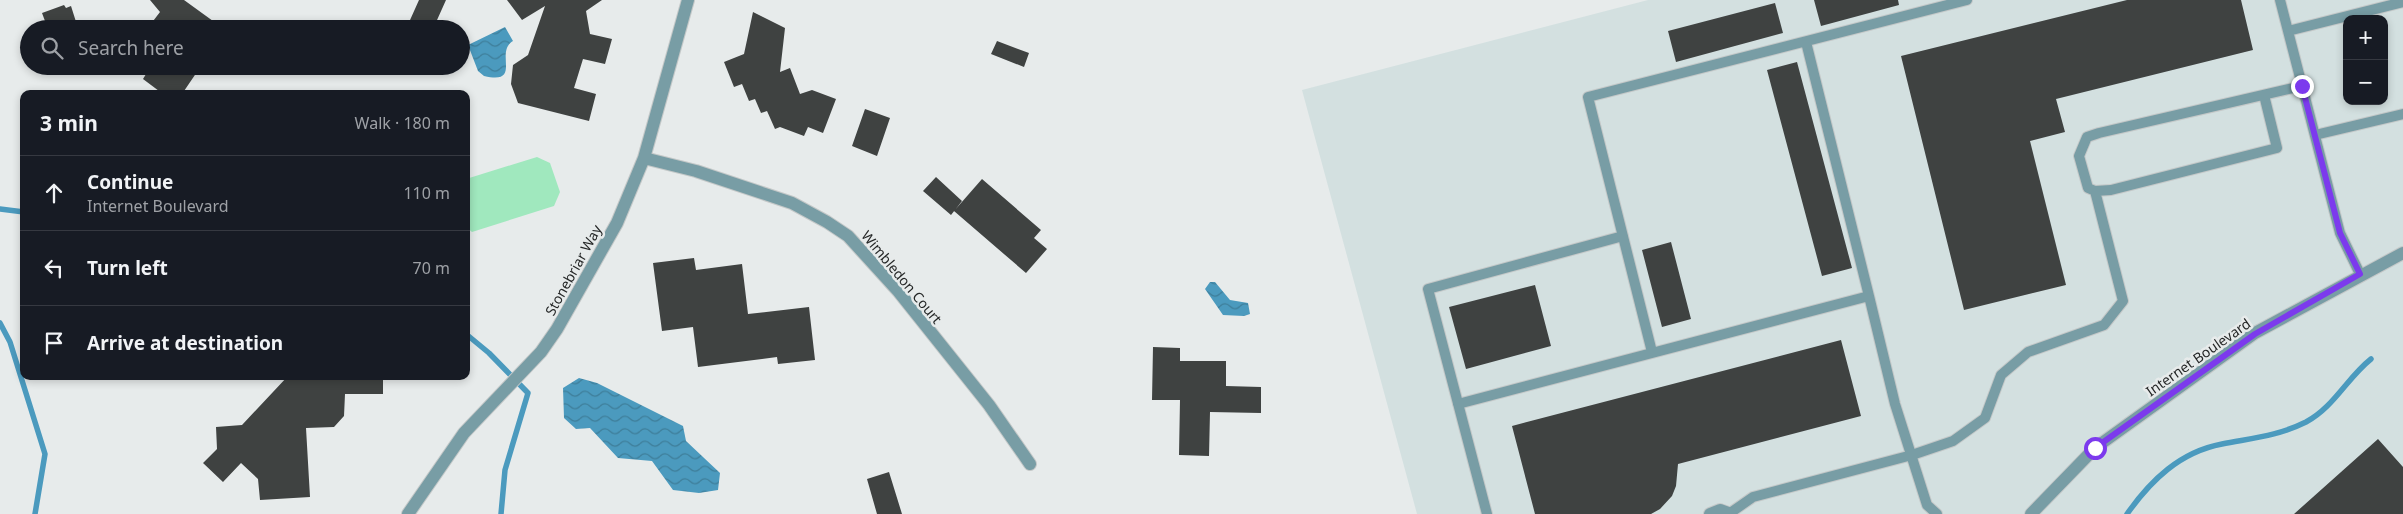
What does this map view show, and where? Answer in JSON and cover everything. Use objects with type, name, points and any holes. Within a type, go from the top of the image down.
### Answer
[{"type":"street","name":"Stonebriar Way","points":[[408,514],[464,433],[540,352],[557,330],[617,223],[644,158],[688,0]]},
{"type":"street","name":"Wimbledon Court","points":[[644,158],[696,171],[792,203],[828,222],[848,236],[898,291],[989,405],[1030,464]]},
{"type":"street","name":"Internet Boulevard","points":[[2031,514],[2095,448],[2255,334],[2360,274],[2403,253]]},
{"type":"street","points":[[1710,514],[1720,510],[1731,514]]},
{"type":"lane","points":[[1652,352],[1588,97],[1967,0]]},
{"type":"lane","points":[[2280,0],[2340,233],[2360,274]]},
{"type":"lane","points":[[2288,31],[2403,2]]},
{"type":"lane","points":[[1806,42],[1895,404],[1927,505],[1937,514]]},
{"type":"lane","points":[[2264,95],[2278,148],[2111,190],[2095,191],[2088,188],[2079,156],[2087,137],[2264,95],[2302,86]]},
{"type":"lane","points":[[2315,135],[2403,114]]},
{"type":"lane","points":[[1731,514],[1753,497],[1912,455],[1953,441],[1985,418],[2001,376],[2028,352],[2104,325],[2123,301],[2095,191]]},
{"type":"lane","points":[[1487,514],[1428,289],[1623,236]]},
{"type":"lane","points":[[1458,404],[1869,296]]},
{"type":"shaded area","points":[[1648,0],[2403,0],[2403,514],[1417,514],[1302,90]]},
{"type":"green space","points":[[537,157],[550,163],[560,192],[554,206],[472,232],[470,230],[470,178]]},
{"type":"water","points":[[505,27],[513,41],[508,46],[506,52],[505,72],[502,76],[496,78],[484,76],[478,71],[470,50],[470,44]]},
{"type":"water","points":[[1210,282],[1215,282],[1230,300],[1248,303],[1250,314],[1244,316],[1223,315],[1205,289]]},
{"type":"water","points":[[579,378],[597,383],[683,426],[686,441],[720,473],[718,490],[699,493],[673,490],[652,461],[618,458],[590,428],[576,429],[564,418],[563,388]]},
{"type":"building","points":[[150,0],[184,0],[212,20],[154,20],[160,12]]},
{"type":"building","points":[[419,0],[446,0],[437,20],[410,20]]},
{"type":"building","points":[[507,0],[602,0],[586,11],[590,34],[612,39],[605,64],[583,59],[574,88],[596,94],[589,121],[518,103],[511,84],[513,65],[528,55],[545,6],[522,20]]},
{"type":"building","points":[[1814,0],[1898,0],[1899,5],[1821,26]]},
{"type":"building","points":[[2127,0],[2241,0],[2253,50],[2056,99],[2065,132],[2030,141],[2066,285],[1964,310],[1901,56]]},
{"type":"building","points":[[1775,3],[1783,33],[1676,62],[1668,31]]},
{"type":"building","points":[[64,5],[66,8],[71,6],[75,20],[45,20],[42,13]]},
{"type":"building","points":[[753,12],[785,28],[780,72],[790,68],[800,94],[812,90],[836,99],[823,133],[808,127],[804,136],[780,127],[775,129],[767,111],[761,113],[755,99],[749,101],[742,84],[734,87],[724,62],[744,54]]},
{"type":"building","points":[[997,41],[1029,53],[1024,67],[991,54]]},
{"type":"building","points":[[1797,62],[1852,268],[1822,276],[1767,70]]},
{"type":"building","points":[[145,75],[195,75],[185,90],[158,90],[143,79]]},
{"type":"building","points":[[865,109],[890,118],[877,156],[852,146]]},
{"type":"building","points":[[936,177],[962,201],[951,215],[923,191]]},
{"type":"building","points":[[982,179],[1041,230],[1034,238],[1047,249],[1026,273],[954,211]]},
{"type":"building","points":[[1671,242],[1691,319],[1662,327],[1642,250]]},
{"type":"building","points":[[694,258],[696,270],[742,264],[748,314],[809,307],[815,360],[778,364],[777,357],[698,367],[693,327],[662,331],[653,263]]},
{"type":"building","points":[[1535,285],[1551,346],[1466,369],[1449,307]]},
{"type":"building","points":[[1841,340],[1861,416],[1678,464],[1676,486],[1672,496],[1660,509],[1651,514],[1535,514],[1512,426]]},
{"type":"building","points":[[1153,347],[1180,348],[1180,361],[1226,361],[1226,386],[1261,387],[1261,413],[1210,412],[1209,456],[1179,455],[1180,400],[1152,400]]},
{"type":"building","points":[[284,380],[383,380],[383,394],[345,394],[344,416],[334,427],[306,428],[310,497],[260,500],[258,479],[241,463],[223,482],[203,463],[217,449],[216,427],[242,425]]},
{"type":"building","points":[[2378,439],[2403,467],[2403,514],[2294,514]]},
{"type":"building","points":[[889,472],[902,514],[877,514],[867,479]]},
{"type":"waterway","points":[[0,209],[20,212]]},
{"type":"waterway","points":[[0,323],[10,342],[20,374]]},
{"type":"waterway","points":[[470,337],[489,353],[528,393],[505,470],[501,514]]},
{"type":"waterway","points":[[2127,514],[2157,479],[2168,469],[2193,454],[2222,444],[2265,436],[2296,427],[2316,416],[2371,359]]},
{"type":"waterway","points":[[22,380],[45,454],[35,514]]},
{"type":"route","points":[[2095,448],[2255,334],[2360,274],[2340,233],[2302,86]]}]
